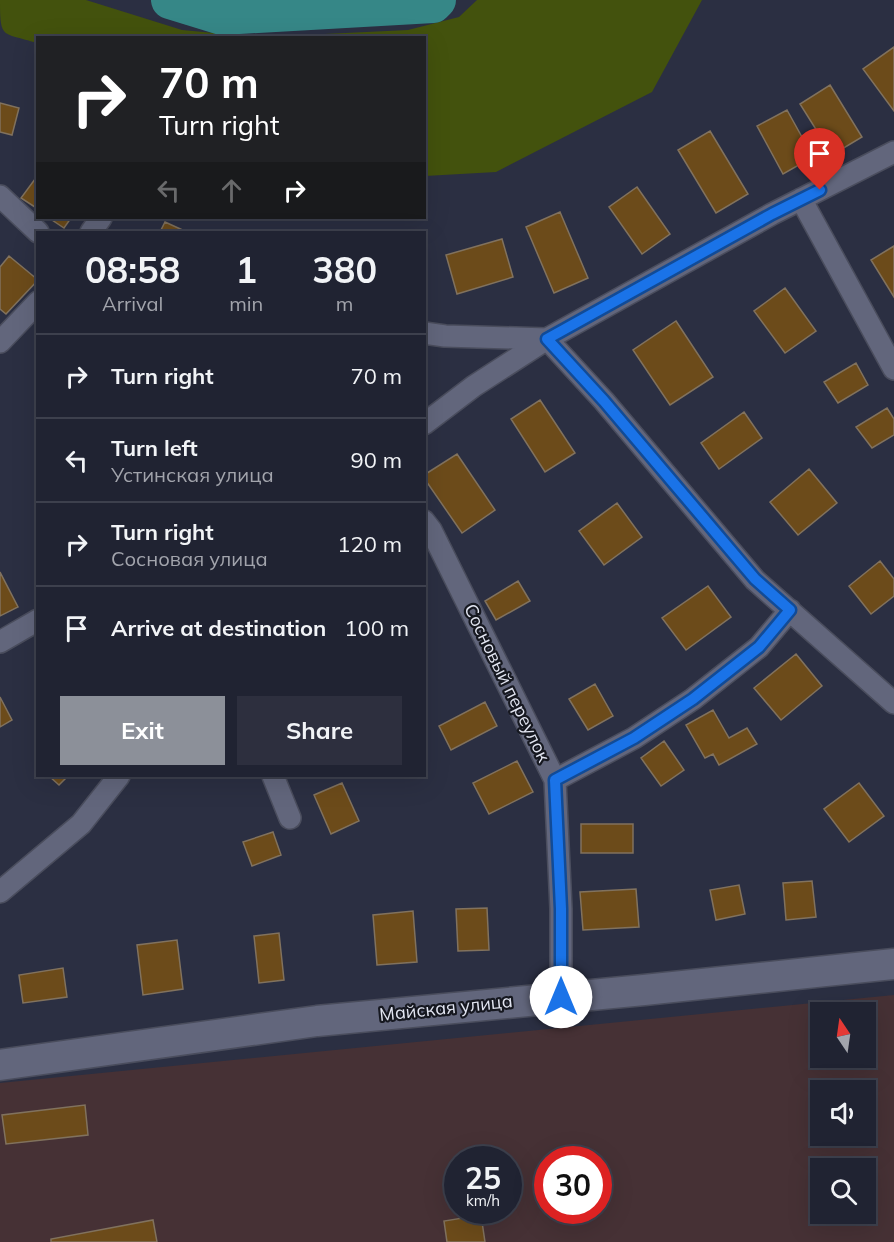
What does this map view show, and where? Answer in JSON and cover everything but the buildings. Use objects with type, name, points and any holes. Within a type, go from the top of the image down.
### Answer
[{"type":"street","points":[[426,422],[474,386],[547,339],[801,199],[894,152]]},
{"type":"street","points":[[0,196],[37,231]]},
{"type":"street","points":[[801,199],[894,369]]},
{"type":"street","points":[[0,342],[36,304]]},
{"type":"street","points":[[426,333],[445,336],[547,339],[604,401],[755,579],[894,703]]},
{"type":"street","name":"Сосновый переулок","points":[[426,524],[442,551],[555,780],[561,909],[561,997]]},
{"type":"street","points":[[555,780],[634,738],[693,699],[759,647],[790,610]]},
{"type":"street","points":[[0,642],[36,621]]},
{"type":"street","points":[[0,892],[81,824],[118,777]]},
{"type":"street","points":[[273,777],[290,818]]},
{"type":"street","name":"Майская улица","points":[[0,1065],[317,1021],[894,964]]},
{"type":"shaded area","points":[[894,995],[894,1242],[0,1242],[0,1083],[810,1003],[810,1068],[876,1068],[876,1002],[823,1002]]},
{"type":"green space","points":[[0,0],[86,0],[182,30],[246,36],[36,36],[36,43],[10,35],[2,28]]},
{"type":"green space","points":[[477,0],[702,0],[652,92],[496,172],[426,176],[426,36],[283,36],[408,30],[459,17]]},
{"type":"waterway","points":[[170,0],[222,16],[433,4],[437,0]]},
{"type":"route","points":[[561,997],[561,909],[555,780],[634,738],[693,699],[759,647],[790,610],[755,579],[604,401],[547,339],[772,214],[820,190]]}]
